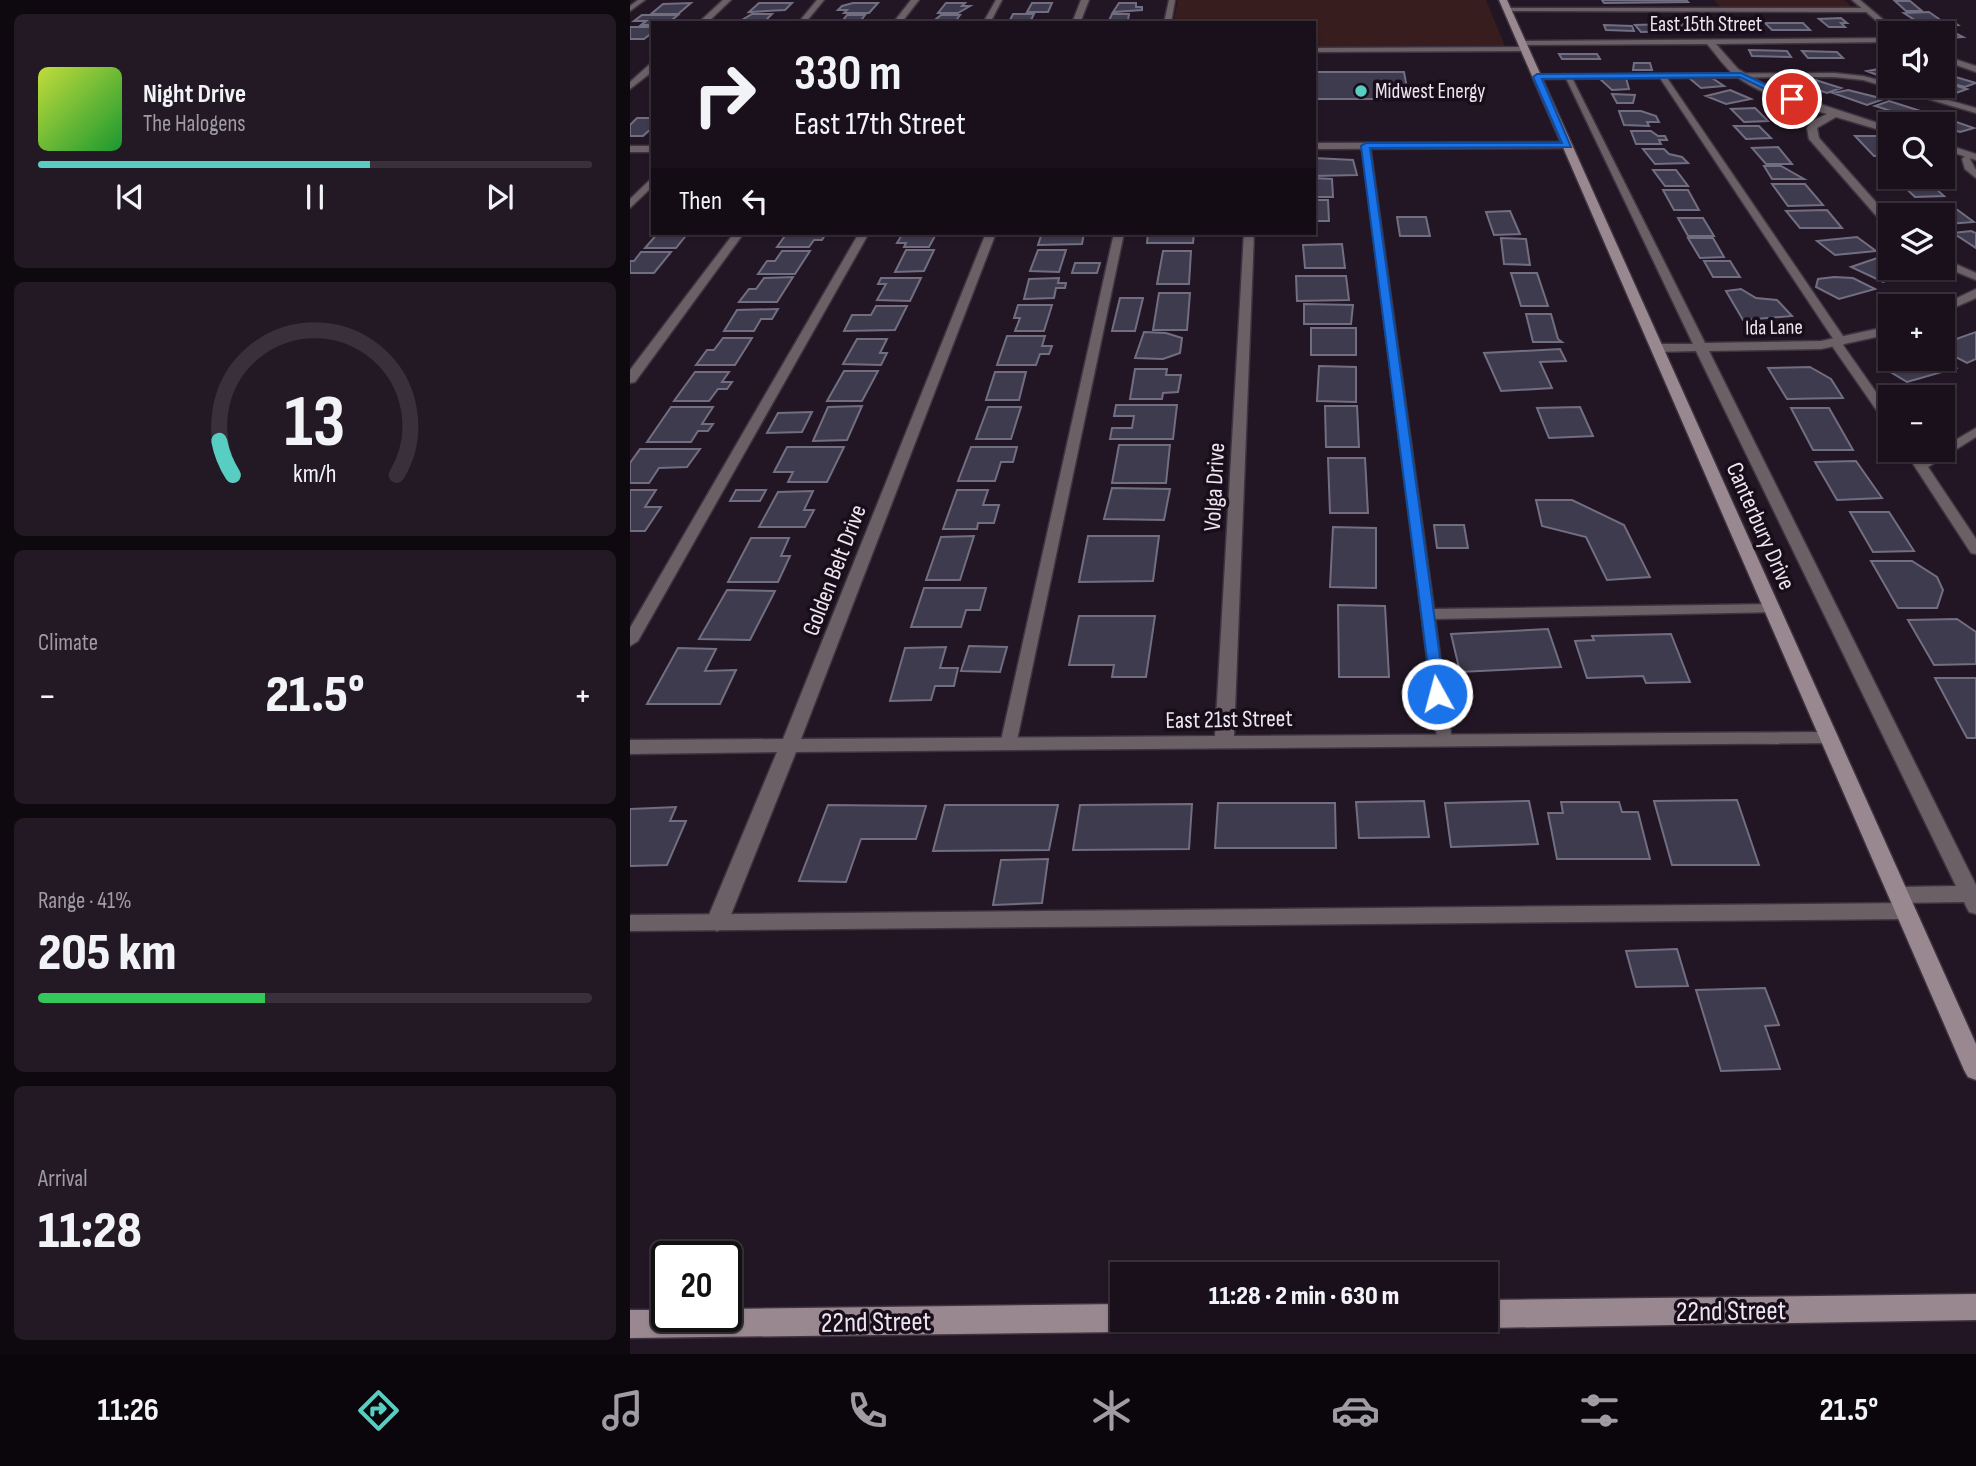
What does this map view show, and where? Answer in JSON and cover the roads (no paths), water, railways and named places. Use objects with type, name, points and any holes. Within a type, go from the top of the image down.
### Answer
[{"type":"main road","name":"Canterbury Drive","points":[[1506,5],[1976,1070]]},
{"type":"main road","name":"22nd Street","points":[[1498,1314],[1976,1307]]},
{"type":"main road","name":"22nd Street","points":[[630,1324],[1110,1318]]},
{"type":"street","points":[[704,21],[727,0]]},
{"type":"street","points":[[899,21],[915,0]]},
{"type":"street","points":[[1077,21],[1085,0]]},
{"type":"street","points":[[1856,0],[1880,21]]},
{"type":"street","name":"East 15th Street","points":[[1316,50],[1878,40]]},
{"type":"street","points":[[1710,41],[1741,75],[1773,91],[1878,126]]},
{"type":"street","points":[[1955,62],[1976,69]]},
{"type":"street","points":[[630,86],[651,68]]},
{"type":"street","points":[[1567,76],[1973,900],[1902,903]]},
{"type":"street","points":[[1838,113],[1815,123],[1812,128],[1814,139],[1878,211]]},
{"type":"street","points":[[1316,146],[1567,145]]},
{"type":"street","points":[[630,149],[651,149]]},
{"type":"street","points":[[1955,150],[1972,156]]},
{"type":"street","points":[[630,379],[738,235]]},
{"type":"street","name":"Golden Belt Drive","points":[[717,922],[990,235]]},
{"type":"street","name":"Volga Drive","points":[[1224,743],[1249,235]]},
{"type":"street","points":[[1955,267],[1976,277]]},
{"type":"street","points":[[1955,304],[1976,293]]},
{"type":"street","name":"Ida Lane","points":[[1657,348],[1790,346],[1838,342],[1878,333]]},
{"type":"street","name":"East 21st Street","points":[[630,747],[1829,738]]},
{"type":"lane","points":[[630,9],[642,0]]},
{"type":"lane","points":[[802,21],[821,0]]},
{"type":"lane","points":[[987,21],[999,0]]},
{"type":"lane","points":[[1167,21],[1172,0]]},
{"type":"lane","points":[[1709,0],[1718,10]]},
{"type":"lane","points":[[1506,5],[1867,10]]},
{"type":"lane","points":[[1537,77],[1843,75],[1878,83]]},
{"type":"lane","points":[[1662,76],[1878,403]]},
{"type":"lane","points":[[1932,98],[1976,111]]},
{"type":"lane","points":[[1366,146],[1444,741]]},
{"type":"lane","points":[[1972,156],[1966,159],[1968,167],[1976,175]]},
{"type":"lane","points":[[630,205],[651,182]]},
{"type":"lane","points":[[630,641],[863,235]]},
{"type":"lane","points":[[1008,745],[1119,235]]},
{"type":"lane","points":[[1920,466],[1976,432]]},
{"type":"lane","points":[[1918,462],[1976,550]]},
{"type":"lane","points":[[1427,614],[1773,610]]},
{"type":"lane","points":[[630,923],[1902,903]]},
{"type":"place","name":"Midwest Energy","points":[[1361,91]]}]
